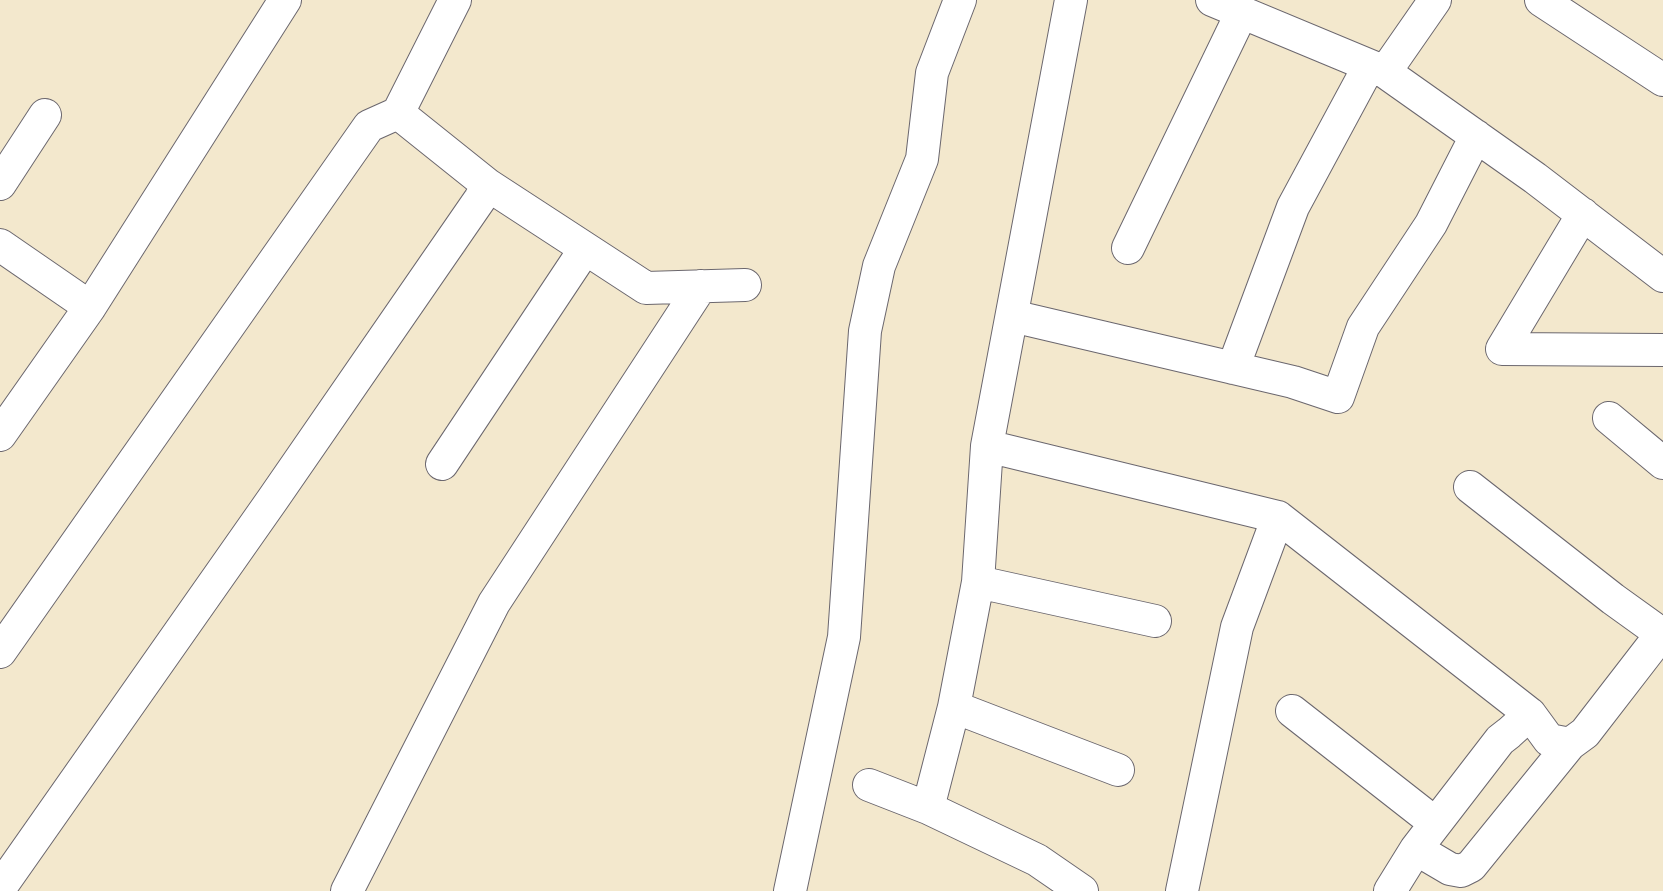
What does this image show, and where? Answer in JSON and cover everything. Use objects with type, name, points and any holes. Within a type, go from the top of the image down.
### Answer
[{"type":"street","points":[[0,652],[369,126],[398,113],[456,0]]},
{"type":"street","points":[[790,891],[844,637],[865,331],[879,266],[922,159],[932,73],[960,0]]},
{"type":"street","points":[[928,808],[954,708],[978,582],[987,446],[1071,0]]},
{"type":"street","points":[[1212,0],[1377,69],[1535,178],[1663,276]]},
{"type":"street","points":[[1233,368],[1293,207],[1377,69],[1435,0]]},
{"type":"street","points":[[1541,0],[1663,80]]},
{"type":"street","points":[[0,435],[90,307],[282,1]]},
{"type":"street","points":[[1128,248],[1242,12]]},
{"type":"street","points":[[398,113],[488,185],[645,288],[745,285]]},
{"type":"street","points":[[0,184],[45,115]]},
{"type":"street","points":[[1012,316],[1293,382],[1338,397],[1363,327],[1431,224],[1476,136]]},
{"type":"street","points":[[0,888],[480,200],[488,185]]},
{"type":"street","points":[[1583,214],[1502,349],[1663,350]]},
{"type":"street","points":[[0,245],[90,307]]},
{"type":"street","points":[[442,464],[585,249]]},
{"type":"street","points":[[347,891],[494,603],[701,286]]},
{"type":"street","points":[[1609,418],[1663,463]]},
{"type":"street","points":[[987,446],[1278,517],[1530,714],[1549,740],[1569,744]]},
{"type":"street","points":[[1416,849],[1450,869],[1461,871],[1471,866],[1569,744],[1585,733],[1663,634],[1613,599],[1470,487]]},
{"type":"street","points":[[1182,891],[1237,627],[1278,517]]},
{"type":"street","points":[[978,582],[1155,621]]},
{"type":"street","points":[[954,708],[1118,770]]},
{"type":"street","points":[[1292,711],[1435,824]]},
{"type":"street","points":[[1390,891],[1416,849],[1500,740],[1530,714]]},
{"type":"street","points":[[869,784],[928,808],[1038,860],[1082,891]]}]
